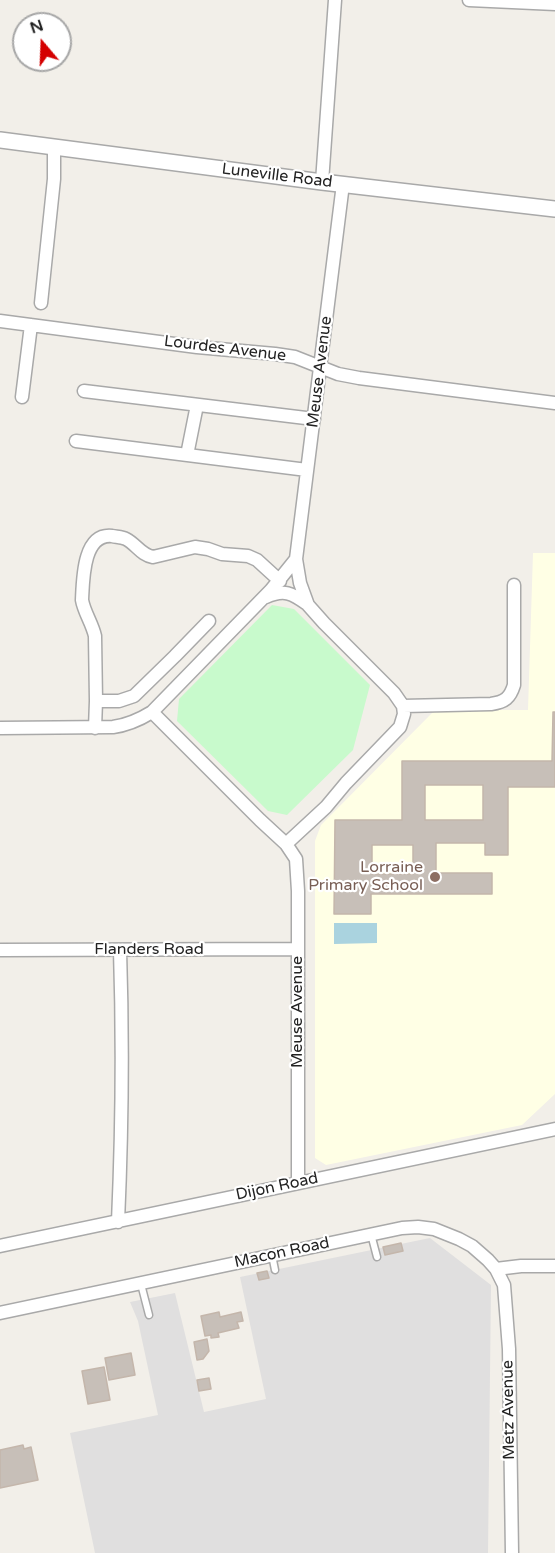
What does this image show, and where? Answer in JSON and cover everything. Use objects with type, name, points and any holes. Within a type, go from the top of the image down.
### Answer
[{"type":"street","points":[[321,182],[335,0]]},
{"type":"street","points":[[469,0],[555,4]]},
{"type":"street","name":"Luneville Road","points":[[0,140],[321,182],[555,209]]},
{"type":"street","points":[[41,303],[54,179],[54,147]]},
{"type":"street","name":"Meuse Avenue","points":[[308,605],[300,583],[296,559],[343,184]]},
{"type":"street","name":"Lourdes Avenue","points":[[0,321],[275,354],[295,357],[338,374],[359,378],[555,403]]},
{"type":"street","points":[[22,397],[31,325]]},
{"type":"street","points":[[84,391],[314,419]]},
{"type":"street","points":[[188,455],[197,405]]},
{"type":"street","points":[[76,441],[307,470]]},
{"type":"street","points":[[95,728],[95,636],[93,626],[83,606],[82,590],[87,557],[91,547],[100,537],[122,537],[129,540],[147,556],[153,557],[195,547],[222,554],[248,556],[257,560],[280,580]]},
{"type":"street","points":[[0,728],[113,728],[128,725],[152,712],[280,580],[296,559]]},
{"type":"street","points":[[286,844],[326,807],[400,727],[404,714],[403,706],[491,704],[507,699],[514,685],[514,585]]},
{"type":"street","name":"Meuse Avenue","points":[[262,598],[280,592],[298,597],[394,693],[403,706]]},
{"type":"street","points":[[96,701],[118,701],[134,696],[209,621]]},
{"type":"street","name":"Meuse Avenue","points":[[152,712],[286,844],[296,859],[298,891],[298,1183]]},
{"type":"street","name":"Flanders Road","points":[[0,950],[297,949]]},
{"type":"street","points":[[118,1222],[122,988],[120,950]]},
{"type":"street","name":"Dijon Road","points":[[0,1246],[555,1129]]},
{"type":"street","name":"Macon Road","points":[[0,1313],[272,1254],[410,1227],[434,1229],[448,1234],[472,1246],[496,1269]]},
{"type":"street","points":[[496,1269],[555,1266]]},
{"type":"street","name":"Metz Avenue","points":[[496,1269],[504,1285],[508,1330],[512,1553]]},
{"type":"lane","points":[[371,1234],[377,1257]]},
{"type":"lane","points":[[272,1254],[275,1270]]},
{"type":"lane","points":[[141,1284],[148,1315]]},
{"type":"shaded area","name":"Lorraine Primary School","points":[[533,553],[555,553],[555,1094],[522,1125],[326,1165],[315,1158],[315,841],[321,825],[435,710],[528,710]]},
{"type":"shaded area","points":[[430,1238],[491,1285],[488,1553],[95,1553],[70,1433],[158,1415],[138,1321],[130,1302],[175,1293],[204,1412],[266,1399],[240,1277]]},
{"type":"green space","points":[[272,605],[294,609],[370,685],[353,750],[287,815],[268,811],[177,721],[179,699]]},
{"type":"water","points":[[334,923],[377,923],[377,943],[334,944]]},
{"type":"building","points":[[553,712],[555,712],[555,787],[508,787],[508,855],[485,855],[485,843],[436,843],[436,873],[492,873],[492,894],[371,894],[371,914],[334,914],[335,820],[402,820],[402,761],[552,761]],"holes":[[[425,785],[483,785],[483,820],[425,820]],[[372,845],[413,845],[413,874],[372,874]]]},
{"type":"building","points":[[401,1243],[403,1251],[385,1255],[383,1247]]},
{"type":"building","points":[[267,1271],[269,1278],[259,1280],[257,1273]]},
{"type":"building","points":[[219,1312],[220,1317],[241,1312],[243,1321],[237,1322],[239,1328],[218,1333],[219,1337],[205,1336],[201,1316]]},
{"type":"building","points":[[207,1339],[209,1351],[203,1359],[197,1360],[194,1342]]},
{"type":"building","points":[[131,1353],[135,1375],[109,1380],[105,1358]]},
{"type":"building","points":[[104,1367],[110,1400],[88,1404],[82,1371]]},
{"type":"building","points":[[209,1378],[211,1389],[199,1391],[197,1380]]},
{"type":"building","points":[[23,1445],[24,1449],[31,1447],[38,1480],[0,1488],[0,1450]]},
{"type":"place","name":"Lorraine Primary School","points":[[435,877]]}]
